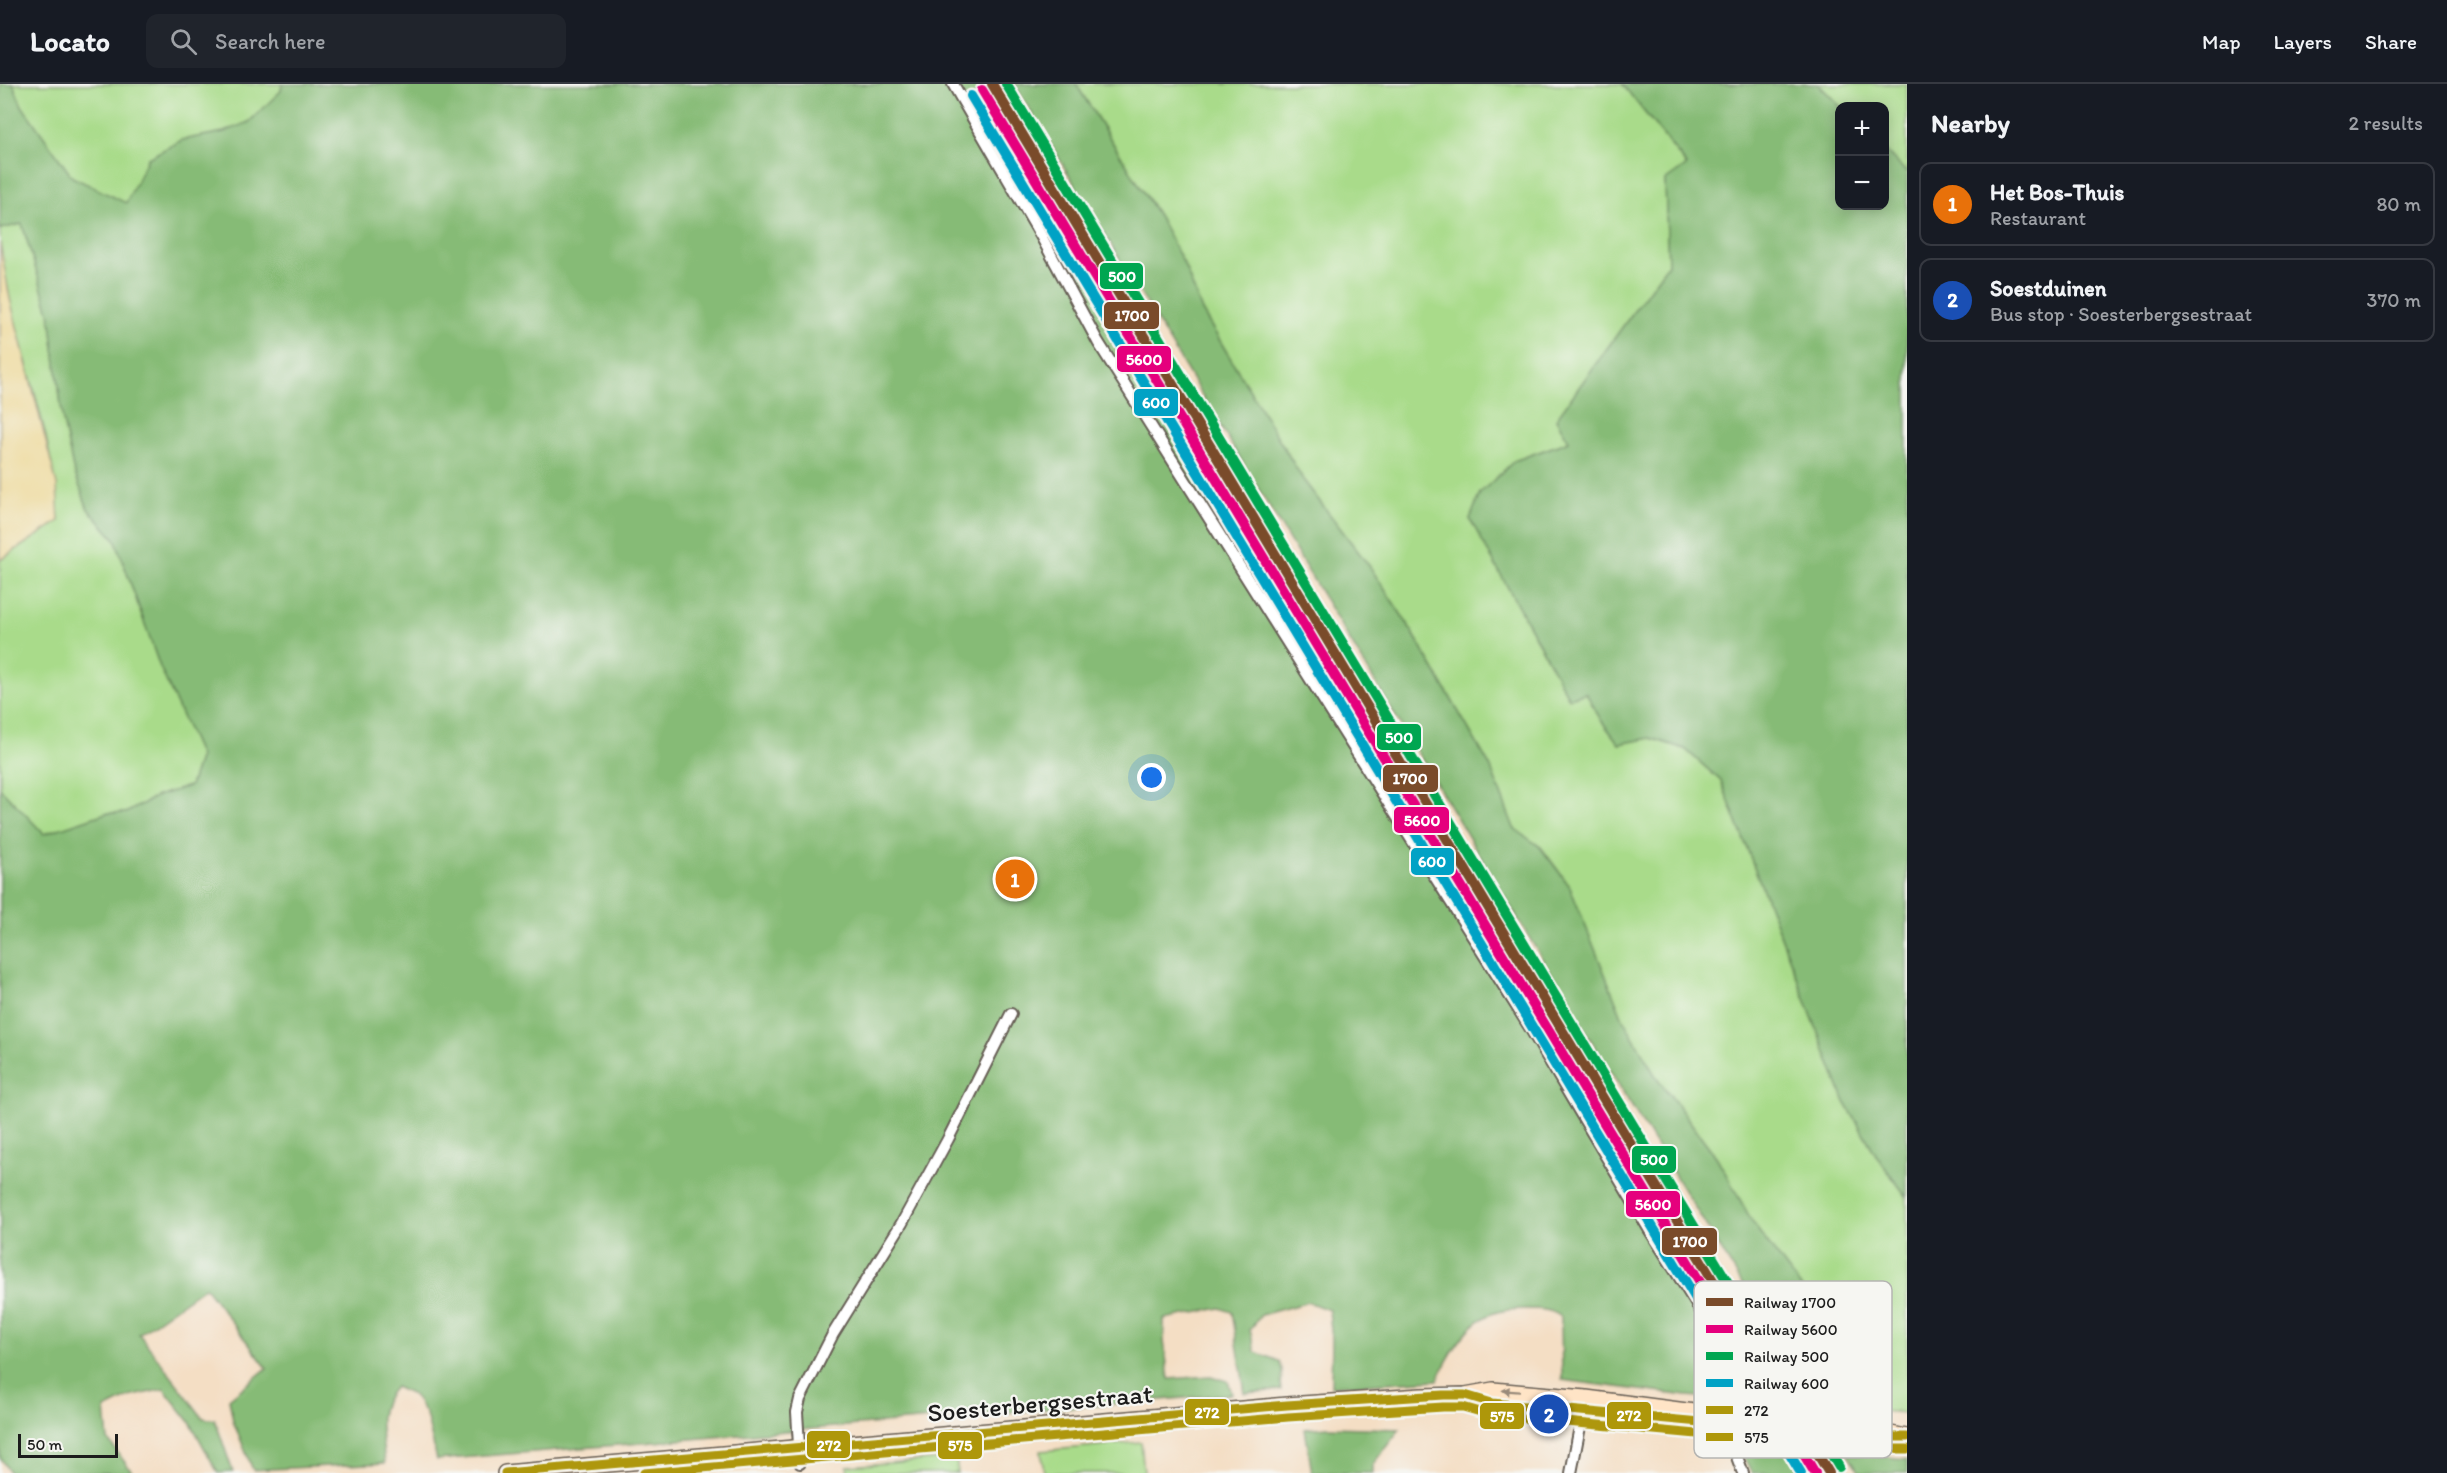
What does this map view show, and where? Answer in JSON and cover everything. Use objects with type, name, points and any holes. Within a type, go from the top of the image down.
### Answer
[{"type":"main road","name":"Soesterbergsestraat","points":[[505,1473],[799,1456],[1287,1406],[1464,1395],[1493,1390],[1694,1421]]},
{"type":"main road","name":"Soesterbergsestraat","points":[[1584,1405],[1694,1412]]},
{"type":"street","points":[[953,84],[1041,236],[1098,342],[1529,1026],[1648,1229],[1694,1301]]},
{"type":"street","points":[[799,1456],[797,1412],[800,1399],[825,1349],[902,1223],[948,1139],[1011,1014]]},
{"type":"street","points":[[1571,1473],[1584,1405]]},
{"type":"street","points":[[1737,1458],[1743,1473]]},
{"type":"green space","points":[[0,84],[13,84],[22,106],[72,177],[126,203],[148,158],[182,140],[224,132],[249,122],[281,91],[282,84],[981,84],[1701,1281],[1694,1281],[1694,1397],[1562,1380],[1561,1317],[1549,1311],[1535,1309],[1500,1311],[1478,1322],[1463,1336],[1438,1380],[1331,1386],[1332,1340],[1329,1310],[1308,1302],[1261,1315],[1250,1330],[1255,1352],[1279,1361],[1282,1369],[1281,1390],[1245,1393],[1232,1312],[1220,1308],[1164,1319],[1164,1341],[1169,1379],[1211,1376],[1228,1381],[1232,1394],[437,1460],[426,1414],[413,1395],[395,1387],[388,1396],[381,1413],[385,1463],[253,1470],[233,1421],[229,1399],[267,1368],[205,1287],[139,1334],[203,1418],[215,1420],[233,1472],[218,1473],[190,1422],[164,1389],[129,1397],[105,1409],[108,1440],[133,1473],[10,1473],[0,1458],[0,788],[44,834],[106,813],[126,813],[157,796],[190,786],[200,756],[160,667],[115,539],[88,509],[73,468],[63,421],[50,315],[22,224],[0,229]]},
{"type":"green space","points":[[13,84],[282,84],[281,91],[249,122],[224,132],[182,140],[148,158],[126,204],[72,177],[22,106]]},
{"type":"green space","points":[[1014,84],[1076,84],[1159,217],[1184,264],[1202,311],[1304,481],[1370,567],[1410,628],[1490,766],[1514,828],[1540,847],[1569,885],[1623,1019],[1655,1075],[1717,1158],[1754,1225],[1796,1281],[1740,1281],[1600,1055]]},
{"type":"green space","points":[[1076,84],[1622,84],[1687,166],[1665,181],[1668,264],[1556,419],[1569,441],[1514,461],[1470,519],[1569,698],[1586,693],[1601,720],[1619,744],[1650,738],[1685,749],[1721,781],[1845,1102],[1878,1158],[1907,1197],[1907,1413],[1892,1412],[1892,1281],[1796,1281],[1754,1225],[1717,1158],[1655,1075],[1623,1019],[1569,885],[1541,847],[1514,829],[1490,766],[1410,628],[1370,567],[1304,481],[1202,311],[1184,264],[1159,217]]},
{"type":"green space","points":[[1622,84],[1818,84],[1836,102],[1835,210],[1889,210],[1889,154],[1907,173],[1907,1197],[1878,1158],[1845,1102],[1721,781],[1685,749],[1650,738],[1619,744],[1601,720],[1586,693],[1569,698],[1470,519],[1480,493],[1514,461],[1569,441],[1556,419],[1668,264],[1665,181],[1687,165]]},
{"type":"green space","points":[[1818,84],[1907,84],[1907,173],[1889,154],[1889,102],[1836,102]]},
{"type":"green space","points":[[22,224],[50,315],[63,421],[73,468],[88,509],[115,539],[160,667],[200,756],[190,786],[157,796],[126,813],[106,813],[44,834],[0,788],[0,560],[59,521],[48,445],[15,320],[1,252],[0,229]]},
{"type":"green space","points":[[1328,1427],[1400,1429],[1373,1464],[1373,1473],[1312,1473],[1305,1429]]},
{"type":"green space","points":[[1141,1442],[1144,1473],[1044,1473],[1041,1451]]},
{"type":"green space","points":[[956,1458],[958,1473],[848,1473],[847,1466]]},
{"type":"green space","points":[[1744,1458],[1807,1458],[1816,1473],[1752,1473]]},
{"type":"green space","points":[[1850,1458],[1907,1459],[1907,1473],[1860,1473]]},
{"type":"sand","points":[[0,243],[10,299],[57,485],[59,521],[0,560]]},
{"type":"rail line","name":"1700","points":[[992,84],[1713,1281]]},
{"type":"rail line","name":"500","points":[[1006,84],[1727,1281]]},
{"type":"rail line","name":"5600","points":[[982,90],[1699,1281]]},
{"type":"rail line","name":"600","points":[[971,96],[1694,1295]]},
{"type":"rail line","name":"600","points":[[1792,1458],[1801,1473]]},
{"type":"rail line","name":"5600","points":[[1806,1458],[1815,1473]]},
{"type":"rail line","name":"1700","points":[[1820,1458],[1829,1473]]},
{"type":"rail line","name":"500","points":[[1834,1458],[1839,1467]]},
{"type":"transit line","name":"272","points":[[505,1473],[1287,1405],[1443,1395],[1465,1395],[1492,1403],[1694,1421]]},
{"type":"transit line","name":"575","points":[[644,1473],[1288,1417],[1443,1407],[1463,1407],[1491,1415],[1694,1434]]},
{"type":"transit line","name":"272","points":[[1892,1437],[1907,1437]]},
{"type":"transit line","name":"575","points":[[1892,1449],[1907,1449]]},
{"type":"place","name":"Het Bos-Thuis","points":[[1015,879]]},
{"type":"place","name":"Soestduinen","points":[[1549,1414]]}]
